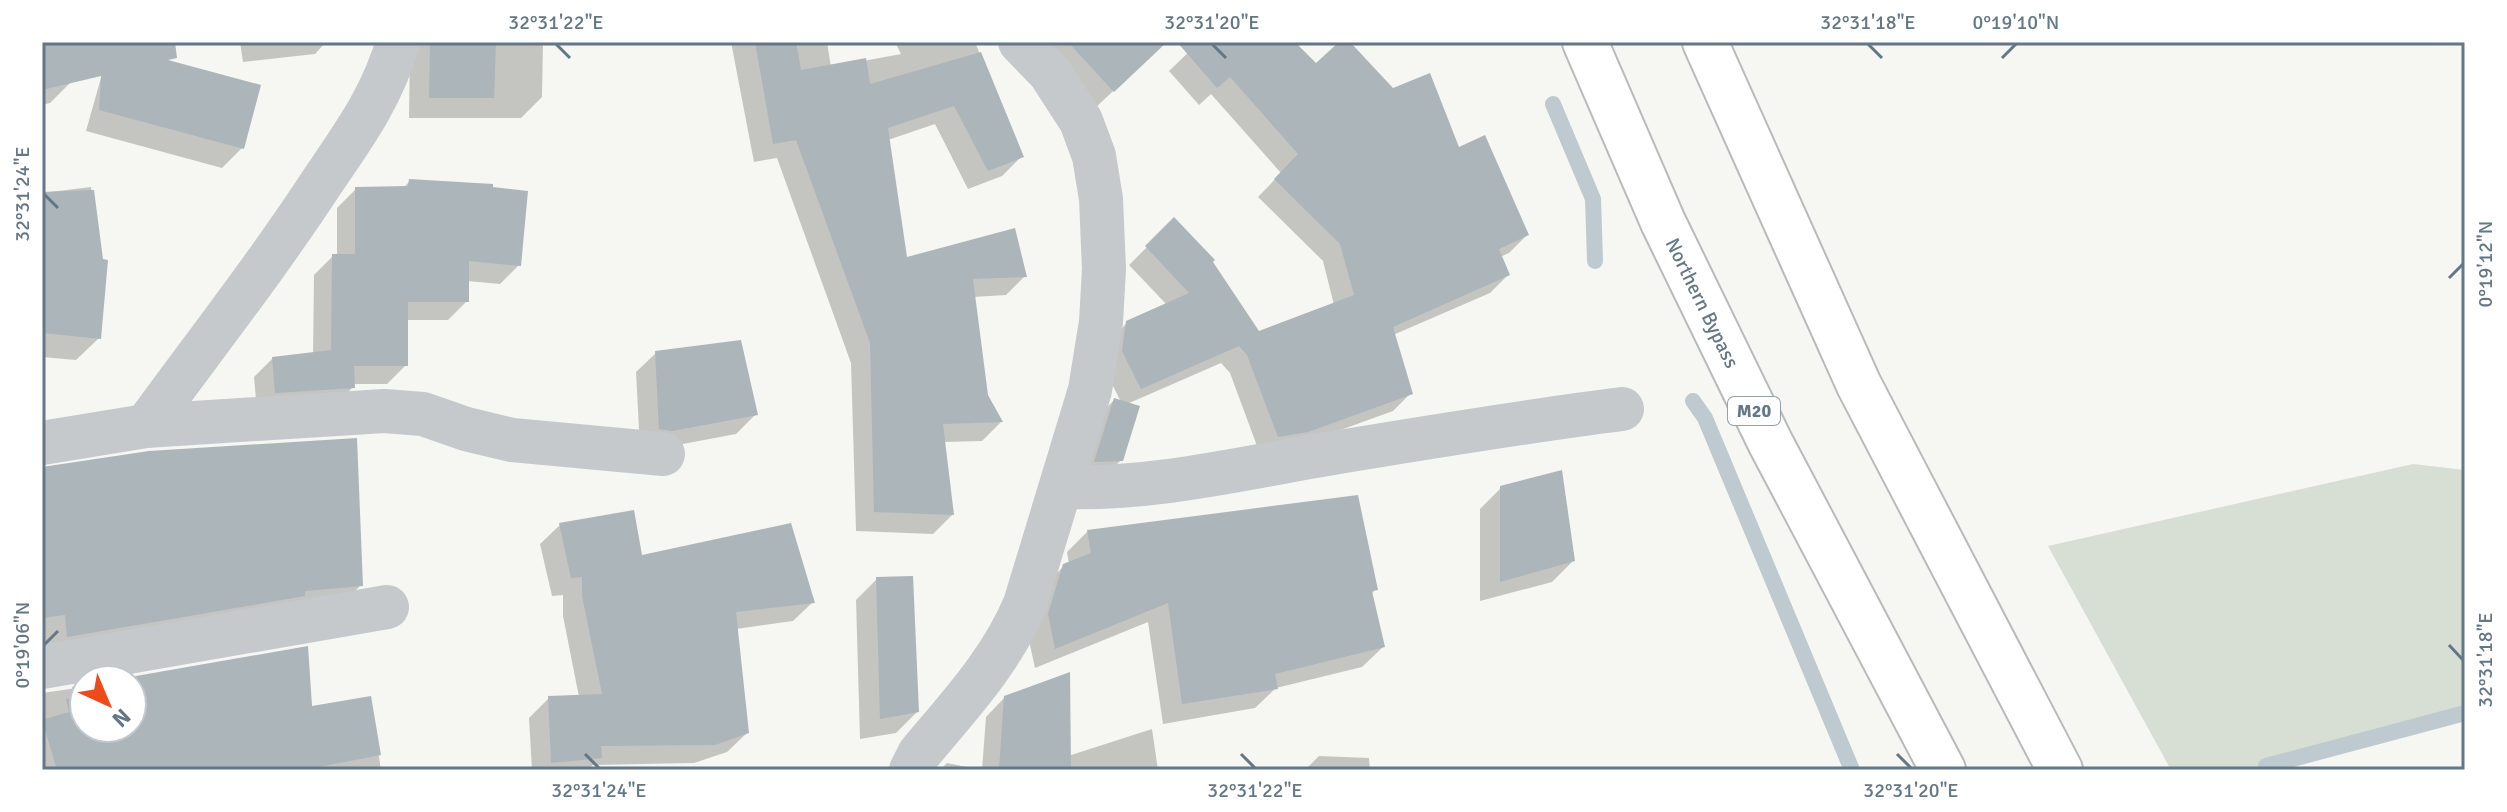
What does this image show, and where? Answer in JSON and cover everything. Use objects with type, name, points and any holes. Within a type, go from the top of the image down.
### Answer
[{"type":"highway","name":"Northern Bypass","points":[[1585,42],[1663,222],[1763,429],[1943,770]]},
{"type":"highway","points":[[1705,42],[1859,385],[2060,770]]},
{"type":"street","points":[[146,426],[288,234],[365,118],[389,72],[398,42]]},
{"type":"street","points":[[911,770],[919,754],[995,661],[1016,624],[1090,390],[1101,322],[1104,269],[1101,199],[1094,156],[1081,121],[1050,73],[1020,42]]},
{"type":"street","points":[[1061,487],[1158,484],[1455,432],[1622,409]]},
{"type":"street","points":[[42,443],[146,426],[384,411],[423,414],[512,440],[663,454]]},
{"type":"street","points":[[42,667],[387,607]]},
{"type":"shaded area","points":[[2413,464],[2465,470],[2465,713],[2267,766],[2267,770],[2171,770],[2048,546]]},
{"type":"building","points":[[42,42],[175,42],[177,58],[168,60],[261,85],[244,149],[99,110],[101,76],[42,90]]},
{"type":"building","points":[[430,42],[496,42],[494,98],[429,98]]},
{"type":"building","points":[[755,42],[796,42],[801,70],[866,58],[870,84],[981,52],[1024,157],[988,171],[954,106],[888,128],[907,257],[1015,228],[1027,277],[973,279],[988,395],[1003,422],[943,424],[954,515],[874,512],[870,343],[796,140],[773,144]]},
{"type":"building","points":[[1068,42],[1167,42],[1114,92]]},
{"type":"building","points":[[1177,42],[1295,42],[1316,63],[1339,42],[1350,42],[1393,88],[1430,73],[1459,147],[1485,135],[1529,235],[1499,249],[1510,275],[1393,327],[1413,394],[1308,432],[1278,437],[1247,355],[1239,346],[1141,389],[1122,351],[1126,321],[1189,293],[1145,246],[1174,217],[1215,260],[1213,262],[1259,331],[1354,295],[1340,244],[1274,179],[1298,154],[1230,77],[1217,88]]},
{"type":"building","points":[[409,179],[493,184],[493,187],[528,191],[521,266],[469,261],[469,302],[408,302],[408,366],[354,366],[355,388],[275,393],[272,357],[331,350],[332,254],[355,254],[355,187],[408,186]]},
{"type":"building","points":[[94,190],[103,259],[108,260],[101,339],[42,333],[42,192]]},
{"type":"building","points":[[741,340],[758,415],[672,431],[659,429],[655,351]]},
{"type":"building","points":[[1114,398],[1140,406],[1123,461],[1094,462]]},
{"type":"building","points":[[357,438],[363,586],[305,591],[305,596],[67,637],[65,615],[42,618],[42,467],[149,451]]},
{"type":"building","points":[[1562,470],[1575,561],[1500,582],[1500,486]]},
{"type":"building","points":[[1358,495],[1378,590],[1372,591],[1385,647],[1275,674],[1278,689],[1182,704],[1168,603],[1055,649],[1048,614],[1063,564],[1091,553],[1087,530]]},
{"type":"building","points":[[634,510],[642,555],[791,523],[815,603],[736,612],[749,733],[715,745],[601,746],[602,758],[551,763],[548,696],[602,694],[582,596],[582,577],[571,578],[559,523]]},
{"type":"building","points":[[913,576],[919,712],[880,719],[876,577]]},
{"type":"building","points":[[308,646],[312,706],[371,696],[381,755],[302,770],[57,770],[42,720],[68,712],[68,744],[148,744],[148,674]]},
{"type":"building","points":[[1070,672],[1071,770],[999,770],[1004,696]]},
{"type":"waterway","points":[[1553,104],[1593,199],[1595,261]]},
{"type":"waterway","points":[[1693,401],[1705,418],[1852,770]]},
{"type":"waterway","points":[[2266,766],[2465,713]]}]
